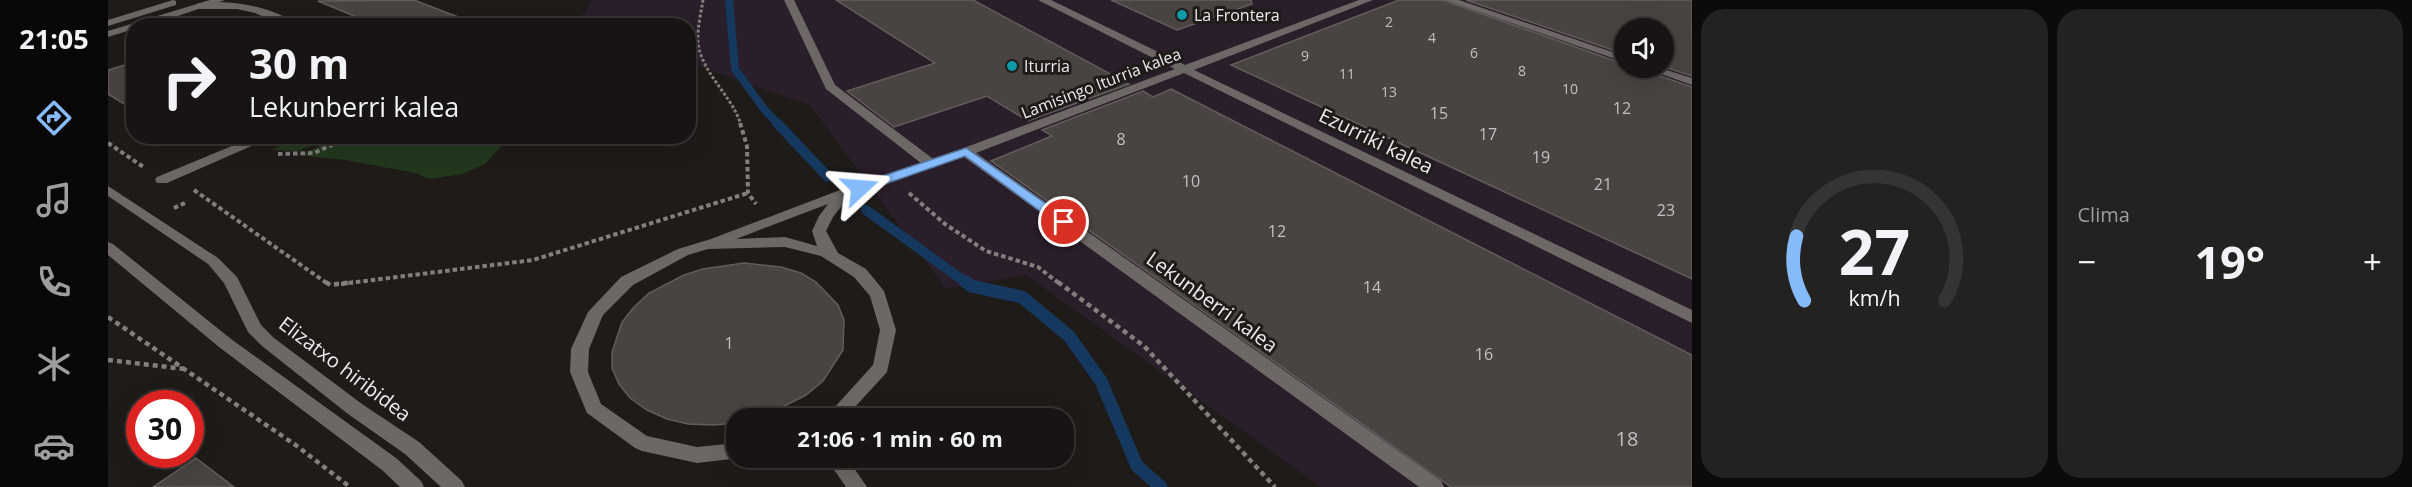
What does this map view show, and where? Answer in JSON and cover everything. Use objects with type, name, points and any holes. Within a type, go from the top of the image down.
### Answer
[{"type":"street","points":[[108,23],[184,0]]},
{"type":"street","points":[[161,18],[220,0]]},
{"type":"street","points":[[251,0],[259,9]]},
{"type":"street","points":[[789,0],[830,87],[931,164]]},
{"type":"street","name":"Ezurriki kalea","points":[[1043,0],[1692,317]]},
{"type":"street","name":"Lamisingo Iturria kalea","points":[[726,452],[697,455],[642,443],[594,408],[579,372],[580,349],[596,312],[627,281],[683,252],[966,152],[1368,0]]},
{"type":"street","points":[[1450,0],[1614,56]]},
{"type":"street","points":[[199,6],[239,5],[259,9],[278,18]]},
{"type":"street","points":[[108,34],[126,29]]},
{"type":"street","points":[[1674,76],[1692,82]]},
{"type":"street","points":[[162,180],[249,144]]},
{"type":"street","name":"Lekunberri kalea","points":[[966,152],[1434,487]]},
{"type":"street","name":"Elizatxo hiribidea","points":[[108,190],[213,261],[231,281],[242,309],[254,328],[268,342],[355,409],[412,448],[455,487]]},
{"type":"street","points":[[832,256],[819,231],[826,216],[845,193]]},
{"type":"street","points":[[707,244],[784,242],[832,256],[860,273],[879,295],[888,330],[880,367],[843,408]]},
{"type":"street","points":[[108,247],[225,343],[389,464],[414,487]]},
{"type":"street","points":[[843,468],[857,487]]},
{"type":"path","points":[[703,0],[698,42],[707,68],[739,119],[747,146],[748,193],[769,221]]},
{"type":"path","points":[[108,143],[147,169]]},
{"type":"path","points":[[891,177],[945,224],[986,251],[1038,267],[1144,346],[1275,487]]},
{"type":"path","points":[[188,186],[330,285],[533,260],[748,193]]},
{"type":"path","points":[[180,200],[185,203]]},
{"type":"path","points":[[108,317],[297,446],[350,487]]},
{"type":"path","points":[[108,360],[185,369]]},
{"type":"shaded area","points":[[592,0],[1692,0],[1692,487],[1321,487],[1026,275],[946,289],[810,105],[696,65],[696,18],[580,18]]},
{"type":"green space","points":[[285,144],[317,144],[298,151],[271,150]]},
{"type":"green space","points":[[325,144],[503,144],[485,164],[462,174],[430,179],[416,173],[345,160],[298,155]]},
{"type":"building","points":[[414,0],[461,18],[359,18],[318,1]]},
{"type":"building","name":"Iturria","points":[[836,0],[973,0],[1129,84],[1028,121],[987,96],[894,127],[847,91],[935,63]]},
{"type":"building","name":"La Frontera","points":[[1111,0],[1251,0],[1252,4],[1177,30]]},
{"type":"building","points":[[1399,0],[1443,0],[1614,60],[1614,78],[1666,78],[1692,87],[1692,279],[1231,65]]},
{"type":"building","points":[[1466,0],[1692,0],[1692,76],[1674,70],[1674,18],[1614,18],[1614,51]]},
{"type":"building","points":[[126,64],[126,105],[108,94],[108,70]]},
{"type":"building","points":[[1171,89],[1692,355],[1692,487],[1451,487],[991,161],[1052,136],[1042,130],[1143,91],[1153,97]]},
{"type":"building","points":[[744,263],[781,267],[801,273],[816,282],[838,305],[844,320],[843,350],[823,381],[806,395],[781,408],[726,408],[726,424],[714,425],[688,424],[667,419],[647,410],[630,398],[619,384],[612,368],[612,352],[622,322],[649,293],[684,275],[703,269]]},
{"type":"building","points":[[204,464],[234,487],[153,487],[181,468],[204,468]]},
{"type":"waterway","points":[[729,0],[735,69],[764,109],[779,125]]},
{"type":"waterway","points":[[777,123],[828,177]]},
{"type":"waterway","points":[[866,210],[968,284]]},
{"type":"waterway","points":[[966,282],[971,286],[1022,297],[1069,336],[1101,381],[1137,466],[1161,487]]},
{"type":"place","name":"La Frontera","points":[[1182,15]]},
{"type":"place","name":"Iturria","points":[[1012,66]]},
{"type":"route","points":[[860,188],[966,152],[1064,222]]}]
